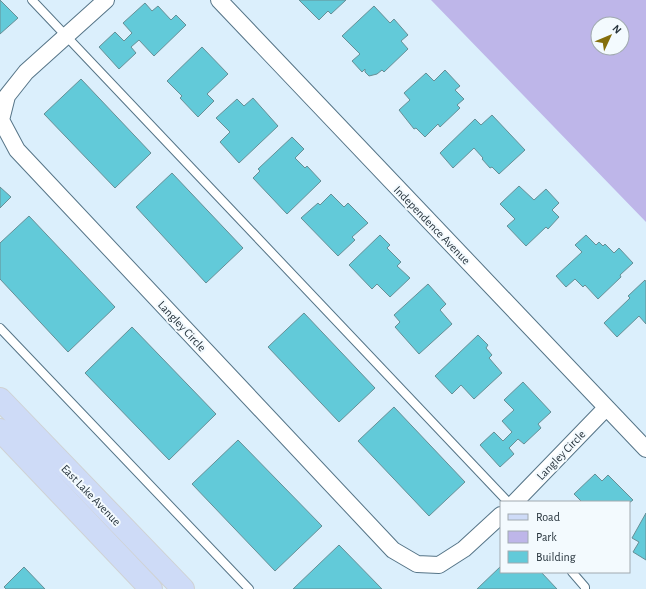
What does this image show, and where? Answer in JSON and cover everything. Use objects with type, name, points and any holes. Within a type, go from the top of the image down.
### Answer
[{"type":"main road","name":"East Lake Avenue","points":[[0,399],[182,589]]},
{"type":"main road","name":"East Lake Avenue","points":[[0,430],[151,589]]},
{"type":"street","name":"Langley Circle","points":[[106,0],[26,72],[7,96],[1,120],[17,150],[393,550],[417,564],[439,565],[464,549],[500,516]]},
{"type":"street","name":"Independence Avenue","points":[[219,0],[646,449]]},
{"type":"street","name":"Langley Circle","points":[[516,501],[606,408]]},
{"type":"lane","points":[[32,0],[507,501]]},
{"type":"lane","points":[[0,328],[248,589]]},
{"type":"lane","points":[[573,573],[585,587],[585,589]]},
{"type":"green space","points":[[431,0],[646,0],[646,222]]},
{"type":"building","points":[[0,0],[18,18],[0,34]]},
{"type":"building","points":[[299,0],[346,0],[331,14],[328,11],[319,20]]},
{"type":"building","points":[[145,3],[152,11],[158,6],[171,20],[176,15],[186,25],[154,56],[139,40],[131,47],[136,53],[119,69],[99,47],[115,32],[124,41],[132,33],[123,23]]},
{"type":"building","points":[[374,6],[390,23],[394,19],[408,35],[401,41],[408,49],[384,72],[382,70],[377,74],[369,76],[365,72],[365,69],[362,72],[352,61],[360,54],[342,36]]},
{"type":"building","points":[[202,47],[228,74],[207,94],[214,101],[198,117],[180,98],[182,96],[167,81]]},
{"type":"building","points":[[445,70],[460,86],[455,90],[464,99],[457,105],[460,108],[440,127],[438,124],[425,137],[416,128],[414,129],[399,110],[410,100],[404,93],[426,73],[434,81]]},
{"type":"building","points":[[81,79],[151,153],[115,188],[44,114]]},
{"type":"building","points":[[253,98],[278,126],[239,163],[220,142],[230,132],[216,118],[237,99],[244,106]]},
{"type":"building","points":[[492,115],[525,150],[499,174],[492,167],[490,168],[474,148],[453,168],[440,153],[475,119],[481,125]]},
{"type":"building","points":[[292,137],[304,149],[295,158],[305,168],[307,166],[321,181],[287,214],[253,178],[260,171],[258,169]]},
{"type":"building","points":[[172,173],[243,248],[206,283],[136,207]]},
{"type":"building","points":[[519,186],[534,200],[546,189],[559,203],[552,210],[559,217],[548,229],[546,227],[526,246],[507,226],[515,219],[500,204]]},
{"type":"building","points":[[0,187],[11,197],[0,208]]},
{"type":"building","points":[[331,194],[344,207],[348,203],[368,223],[352,237],[355,240],[338,256],[301,218],[318,203],[320,205]]},
{"type":"building","points":[[29,216],[115,307],[68,352],[0,279],[0,243]]},
{"type":"building","points":[[380,235],[390,245],[387,248],[401,262],[397,266],[410,278],[390,297],[377,284],[372,289],[349,265]]},
{"type":"building","points":[[586,235],[596,245],[599,242],[603,246],[605,244],[614,253],[619,248],[633,263],[598,299],[585,285],[583,287],[575,279],[566,287],[556,276],[582,252],[575,245]]},
{"type":"building","points":[[645,280],[646,324],[639,316],[617,337],[604,323],[630,298],[628,296]]},
{"type":"building","points":[[428,284],[446,304],[440,310],[452,324],[419,354],[395,327],[400,322],[394,315]]},
{"type":"building","points":[[304,313],[375,388],[339,422],[268,347]]},
{"type":"building","points":[[132,327],[216,414],[169,460],[85,373]]},
{"type":"building","points":[[478,335],[488,345],[486,348],[492,355],[489,358],[502,373],[474,399],[461,385],[452,394],[435,376]]},
{"type":"building","points":[[523,382],[551,412],[538,424],[541,428],[524,444],[518,439],[509,448],[514,454],[500,467],[480,445],[494,432],[503,441],[512,432],[502,421],[514,410],[504,400]]},
{"type":"building","points":[[394,407],[465,482],[429,516],[358,441]]},
{"type":"building","points":[[238,440],[322,526],[275,571],[192,484]]},
{"type":"building","points":[[595,474],[602,481],[608,475],[633,500],[630,502],[630,501],[581,501],[574,494]]},
{"type":"building","points":[[646,513],[646,560],[633,552],[639,542],[632,538]]},
{"type":"building","points":[[339,545],[382,589],[293,589]]},
{"type":"building","points":[[24,567],[45,589],[6,589],[4,587]]},
{"type":"building","points":[[500,567],[500,573],[542,573],[557,589],[477,589]]}]
